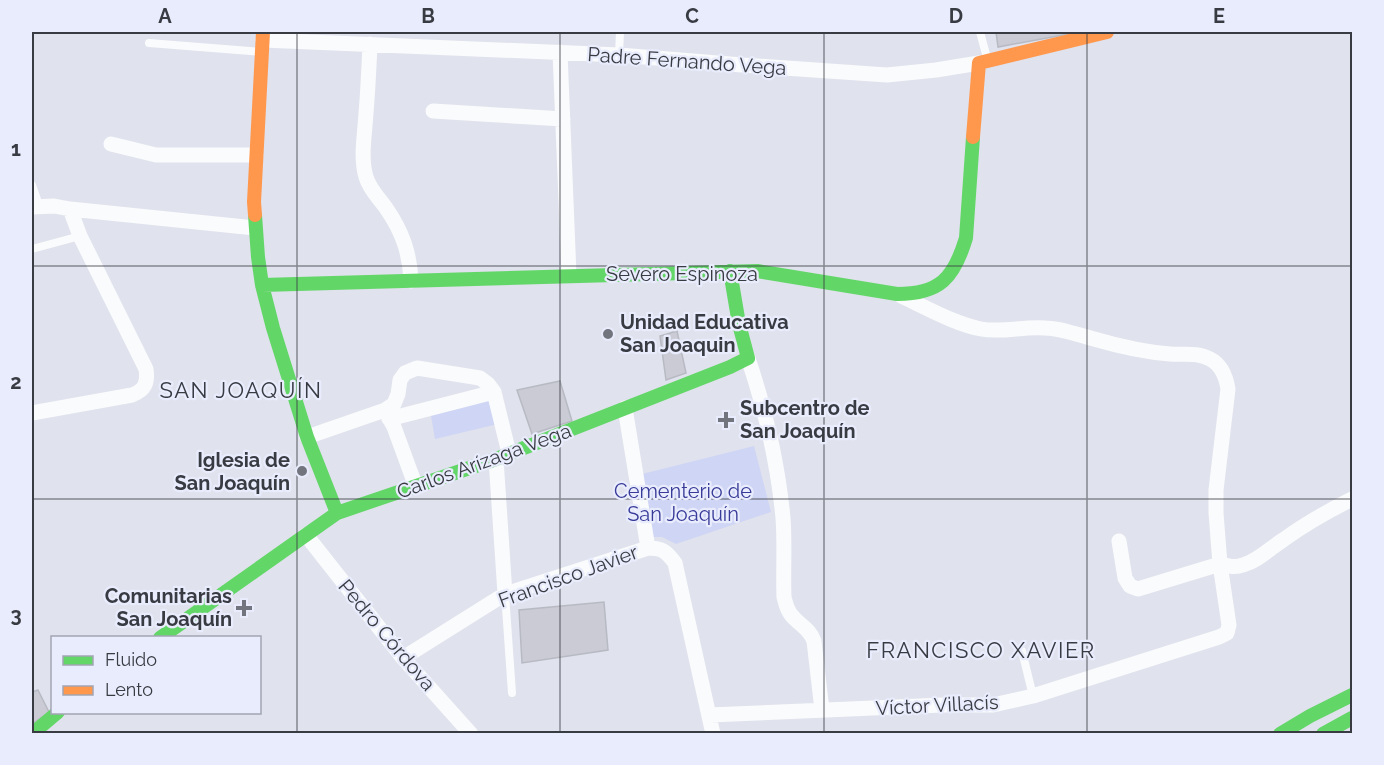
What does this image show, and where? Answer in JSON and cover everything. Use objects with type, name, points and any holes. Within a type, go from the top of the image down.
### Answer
[{"type":"street","name":"Padre Fernando Vega","points":[[263,41],[619,54],[887,75],[936,70],[983,61],[1107,32]]},
{"type":"street","points":[[263,41],[254,202],[262,285],[307,436],[337,513]]},
{"type":"street","points":[[370,44],[363,155],[366,176],[372,191],[387,209],[406,245],[411,281]]},
{"type":"street","points":[[560,52],[569,275]]},
{"type":"street","name":"Severo Espinoza","points":[[262,285],[757,271],[897,294],[909,295],[933,289],[952,273],[962,255],[966,238],[983,61]]},
{"type":"street","points":[[433,111],[563,119]]},
{"type":"street","points":[[111,144],[156,155],[256,155]]},
{"type":"street","points":[[35,206],[54,206],[255,228]]},
{"type":"street","points":[[32,413],[132,395],[140,392],[146,386],[146,369],[80,236],[70,209]]},
{"type":"street","points":[[730,271],[739,324],[774,457],[783,519],[784,597],[787,609],[811,633],[814,641],[822,710]]},
{"type":"street","points":[[897,294],[969,326],[985,329],[1052,329],[1142,350],[1170,354],[1198,354],[1215,362],[1222,370],[1228,389],[1216,490],[1220,564]]},
{"type":"street","name":"Carlos Arízaga Vega","points":[[163,636],[337,513],[503,456],[748,358]]},
{"type":"street","points":[[387,415],[398,394],[400,380],[405,373],[417,368],[480,378],[494,392],[503,456],[505,594]]},
{"type":"street","points":[[307,436],[387,415],[494,392]]},
{"type":"street","points":[[626,408],[648,548]]},
{"type":"street","points":[[387,415],[416,487]]},
{"type":"street","points":[[1119,541],[1125,578],[1130,586],[1138,589],[1220,564],[1230,567],[1254,561],[1324,513],[1353,499]]},
{"type":"street","name":"Pedro Córdova","points":[[306,535],[403,658],[471,734]]},
{"type":"street","name":"Francisco Javier","points":[[403,658],[505,594],[648,548],[658,548],[667,553],[675,563],[709,715],[710,733]]},
{"type":"street","name":"Víctor Villacís","points":[[709,715],[993,705],[1033,696],[1227,633],[1229,625],[1220,564]]},
{"type":"street","points":[[1280,734],[1353,695]]},
{"type":"street","points":[[32,734],[56,714]]},
{"type":"street","points":[[1323,734],[1353,718]]},
{"type":"lane","points":[[619,54],[620,32]]},
{"type":"lane","points":[[980,32],[983,61]]},
{"type":"lane","points":[[149,43],[263,41]]},
{"type":"lane","points":[[32,184],[35,206]]},
{"type":"lane","points":[[32,249],[80,236]]},
{"type":"lane","points":[[505,594],[512,693]]},
{"type":"lane","points":[[1022,651],[1033,696]]},
{"type":"green space","points":[[492,393],[502,423],[435,439],[430,410]]},
{"type":"green space","name":"Cementerio de San Joaquín","points":[[754,446],[771,512],[676,544],[662,537],[650,537],[642,474]]},
{"type":"building","points":[[996,32],[1073,32],[1074,33],[998,47]]},
{"type":"building","points":[[677,331],[686,373],[666,380],[660,336]]},
{"type":"building","points":[[560,381],[572,421],[532,434],[517,390]]},
{"type":"building","points":[[604,602],[608,650],[522,663],[519,610]]},
{"type":"building","points":[[38,690],[49,712],[32,724],[32,692]]},
{"type":"traffic: fast","points":[[262,285],[757,271],[897,294],[924,291],[935,287],[950,273],[966,238],[973,137]]},
{"type":"traffic: fast","points":[[255,215],[262,285],[273,328],[307,437],[337,513]]},
{"type":"traffic: fast","points":[[163,636],[337,513],[496,459],[748,358],[739,324],[730,271]]},
{"type":"traffic: fast","points":[[1280,734],[1352,695]]},
{"type":"traffic: fast","points":[[32,734],[56,714]]},
{"type":"traffic: fast","points":[[1323,734],[1352,718]]},
{"type":"traffic: slow","points":[[255,215],[263,32]]},
{"type":"traffic: slow","points":[[973,137],[979,63],[1107,32]]},
{"type":"place","name":"Unidad Educativa San Joaquin","points":[[608,334]]},
{"type":"place","name":"Subcentro de San Joaquín","points":[[726,420]]},
{"type":"place","name":"Iglesia de San Joaquín","points":[[302,471]]},
{"type":"place","name":"Comunitarias San Joaquín","points":[[244,608]]},
{"type":"district","name":"SAN JOAQUÍN","points":[[241,390]]},
{"type":"district","name":"FRANCISCO XAVIER","points":[[981,650]]}]
